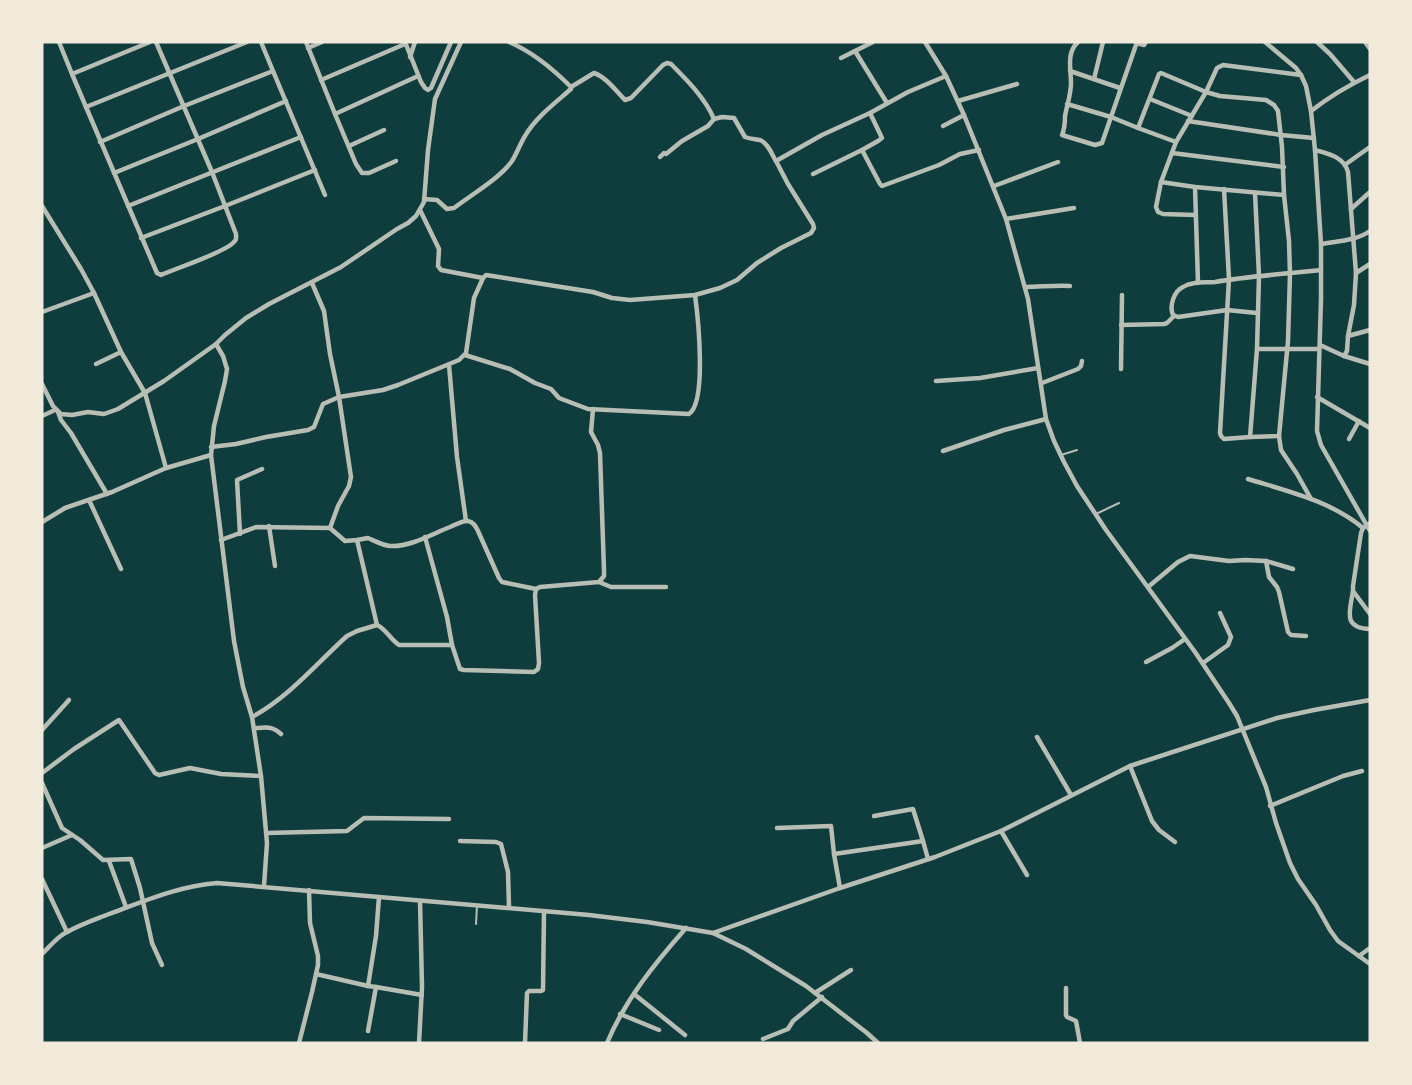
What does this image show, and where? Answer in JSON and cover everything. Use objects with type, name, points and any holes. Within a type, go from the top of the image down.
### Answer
[{"type":"street","points":[[59,42],[141,238],[157,273],[161,275],[223,250],[236,239],[236,234],[156,42]]},
{"type":"street","points":[[72,74],[150,42]]},
{"type":"street","points":[[86,107],[247,42]]},
{"type":"street","points":[[261,42],[325,195]]},
{"type":"street","points":[[306,42],[358,168],[365,174],[396,161]]},
{"type":"street","points":[[308,48],[322,42]]},
{"type":"street","points":[[410,57],[415,42]]},
{"type":"street","points":[[321,80],[405,43],[418,76],[425,88],[430,89],[451,42]]},
{"type":"street","points":[[42,416],[57,411],[65,415],[88,412],[104,414],[124,406],[164,381],[252,315],[341,267],[408,223],[420,210],[424,199],[435,99],[461,42]]},
{"type":"street","points":[[509,42],[533,54],[571,87]]},
{"type":"street","points":[[841,58],[873,42]]},
{"type":"street","points":[[924,42],[946,76],[958,101],[1006,219],[1025,287],[1046,419],[1054,441],[1077,486],[1229,703],[1266,787],[1270,806],[1298,879],[1338,941],[1370,964]]},
{"type":"street","points":[[1078,42],[1073,48],[1070,61],[1071,87],[1062,135],[1095,145],[1102,142],[1136,43],[1144,45],[1146,42]]},
{"type":"street","points":[[1094,79],[1103,42]]},
{"type":"street","points":[[1265,42],[1301,75],[1306,86],[1311,111],[1321,244],[1318,438],[1370,531]]},
{"type":"street","points":[[1317,42],[1354,82]]},
{"type":"street","points":[[1365,42],[1370,49]]},
{"type":"street","points":[[855,51],[887,103]]},
{"type":"street","points":[[424,199],[437,200],[447,209],[453,208],[492,180],[512,160],[531,127],[571,87],[591,74],[596,73],[602,77],[625,100],[629,99],[654,73],[668,63],[699,95],[714,119]]},
{"type":"street","points":[[1195,215],[1159,213],[1156,207],[1161,182],[1176,142],[1206,92],[1216,69],[1221,66],[1301,75]]},
{"type":"street","points":[[100,142],[273,71]]},
{"type":"street","points":[[1070,71],[1120,88]]},
{"type":"street","points":[[1138,128],[1160,73],[1220,96],[1266,100],[1275,105],[1278,111],[1284,167],[1290,274],[1288,349],[1279,436],[1281,450],[1298,474],[1311,499]]},
{"type":"street","points":[[1311,111],[1354,82],[1370,75]]},
{"type":"street","points":[[335,114],[418,76]]},
{"type":"street","points":[[776,161],[908,92],[946,76]]},
{"type":"street","points":[[958,101],[1017,84]]},
{"type":"street","points":[[1150,99],[1190,118],[1281,135],[1314,138]]},
{"type":"street","points":[[114,172],[286,101]]},
{"type":"street","points":[[1067,104],[1111,117],[1176,142]]},
{"type":"street","points":[[813,174],[882,138],[870,113]]},
{"type":"street","points":[[943,126],[964,116]]},
{"type":"street","points":[[211,447],[308,430],[314,427],[324,404],[339,397],[383,390],[461,359],[465,355],[474,298],[483,278],[487,275],[630,300],[695,295],[720,288],[737,280],[757,263],[811,233],[814,228],[765,143],[745,137],[734,118],[714,119],[708,126],[686,138],[660,157]]},
{"type":"street","points":[[349,146],[384,130]]},
{"type":"street","points":[[128,206],[301,137]]},
{"type":"street","points":[[1346,164],[1370,147]]},
{"type":"street","points":[[862,150],[882,186],[939,165],[960,154],[979,150]]},
{"type":"street","points":[[1315,150],[1335,156],[1346,164],[1348,172],[1356,273],[1354,305],[1347,351],[1344,356]]},
{"type":"street","points":[[1172,153],[1284,167]]},
{"type":"street","points":[[994,186],[1058,162]]},
{"type":"street","points":[[141,238],[315,170]]},
{"type":"street","points":[[1161,182],[1284,195]]},
{"type":"street","points":[[1195,187],[1198,283]]},
{"type":"street","points":[[1224,189],[1229,279],[1221,436],[1224,439],[1279,436]]},
{"type":"street","points":[[1351,209],[1370,192]]},
{"type":"street","points":[[1250,437],[1257,349],[1259,276],[1255,193]]},
{"type":"street","points":[[42,206],[81,269],[121,352],[145,393],[166,468]]},
{"type":"street","points":[[1006,219],[1074,208]]},
{"type":"street","points":[[420,210],[439,249],[438,266],[441,270],[483,278]]},
{"type":"street","points":[[1321,244],[1353,239],[1370,231]]},
{"type":"street","points":[[1356,273],[1370,264]]},
{"type":"street","points":[[1174,316],[1171,307],[1177,292],[1185,286],[1229,279],[1321,270]]},
{"type":"street","points":[[312,283],[324,311],[351,477],[350,486],[338,506],[330,528]]},
{"type":"street","points":[[1025,287],[1070,286]]},
{"type":"street","points":[[42,312],[94,293]]},
{"type":"street","points":[[465,355],[510,369],[551,390],[559,398],[580,406],[593,409],[689,414],[697,399],[699,380],[700,335],[695,295]]},
{"type":"street","points":[[1121,369],[1122,295]]},
{"type":"street","points":[[1174,316],[1227,310],[1257,313]]},
{"type":"street","points":[[1121,325],[1164,324],[1174,316]]},
{"type":"street","points":[[1348,336],[1370,330]]},
{"type":"street","points":[[216,344],[224,356],[227,369],[213,426],[211,455],[233,633],[243,687],[252,717],[261,776],[266,833],[264,886]]},
{"type":"street","points":[[1257,349],[1320,347],[1370,364]]},
{"type":"street","points":[[96,364],[121,352]]},
{"type":"street","points":[[1042,383],[1078,369],[1082,361]]},
{"type":"street","points":[[449,365],[457,457],[466,521]]},
{"type":"street","points":[[936,381],[980,378],[1038,368]]},
{"type":"street","points":[[42,384],[61,420],[107,494]]},
{"type":"street","points":[[1317,397],[1370,428]]},
{"type":"street","points":[[593,409],[591,432],[600,453],[604,530],[604,576],[599,582]]},
{"type":"street","points":[[943,451],[1004,430],[1046,419]]},
{"type":"street","points":[[1350,439],[1359,421]]},
{"type":"street","points":[[42,522],[65,508],[107,494],[166,468],[211,455]]},
{"type":"street","points":[[240,534],[237,480],[262,469]]},
{"type":"street","points":[[1248,479],[1311,499],[1367,525]]},
{"type":"street","points":[[88,500],[121,569]]},
{"type":"street","points":[[221,540],[251,528],[269,526],[330,528],[345,541],[368,538],[376,543],[389,546],[407,543],[466,521],[474,524],[502,582],[536,590],[540,587],[599,582],[611,587],[666,587]]},
{"type":"street","points":[[1367,525],[1361,533],[1350,620],[1355,626],[1370,629]]},
{"type":"street","points":[[269,526],[275,566]]},
{"type":"street","points":[[425,537],[460,669],[534,672],[538,669],[536,590]]},
{"type":"street","points":[[357,540],[377,625]]},
{"type":"street","points":[[1148,587],[1178,562],[1190,556],[1229,561],[1266,561],[1293,569]]},
{"type":"street","points":[[1266,561],[1269,577],[1279,592],[1289,634],[1306,636]]},
{"type":"street","points":[[1353,591],[1368,606],[1370,614]]},
{"type":"street","points":[[1203,663],[1231,641],[1220,613]]},
{"type":"street","points":[[252,717],[268,709],[283,697],[347,636],[357,631],[377,625],[382,627],[399,645],[452,645]]},
{"type":"street","points":[[1146,663],[1185,639]]},
{"type":"street","points":[[42,730],[69,700]]},
{"type":"street","points":[[713,933],[928,859],[1001,831],[1130,766],[1277,718],[1370,700]]},
{"type":"street","points":[[42,773],[119,720],[155,773],[159,775],[190,768],[221,774],[261,776]]},
{"type":"street","points":[[254,728],[271,728],[281,734]]},
{"type":"street","points":[[1037,737],[1071,795]]},
{"type":"street","points":[[1130,766],[1152,821],[1175,843]]},
{"type":"street","points":[[1270,806],[1342,776],[1362,771]]},
{"type":"street","points":[[42,783],[64,830],[80,840],[103,860],[131,859],[152,943],[162,965]]},
{"type":"street","points":[[874,816],[913,809],[928,859]]},
{"type":"street","points":[[266,833],[347,831],[364,818],[449,819]]},
{"type":"street","points":[[777,828],[831,825],[840,888]]},
{"type":"street","points":[[1001,831],[1028,875]]},
{"type":"street","points":[[42,848],[72,835]]},
{"type":"street","points":[[460,841],[501,844],[508,872],[509,907]]},
{"type":"street","points":[[834,854],[923,841]]},
{"type":"street","points":[[109,861],[126,907]]},
{"type":"street","points":[[42,879],[67,932]]},
{"type":"street","points":[[42,954],[67,932],[126,907],[201,884],[264,886],[600,916],[713,933],[746,949],[815,993],[878,1043]]},
{"type":"street","points":[[299,1043],[312,992],[318,956],[310,923],[309,890]]},
{"type":"street","points":[[368,986],[376,936],[379,897]]},
{"type":"street","points":[[418,1043],[422,994],[420,901]]},
{"type":"street","points":[[525,1043],[527,993],[543,990],[544,911]]},
{"type":"street","points":[[607,1043],[620,1014],[668,948],[686,928]]},
{"type":"street","points":[[1359,956],[1370,948]]},
{"type":"street","points":[[815,993],[851,970]]},
{"type":"street","points":[[315,974],[368,986],[422,994]]},
{"type":"street","points":[[368,1031],[376,987]]},
{"type":"street","points":[[1066,988],[1066,1015],[1075,1020],[1080,1043]]},
{"type":"street","points":[[634,994],[685,1035]]},
{"type":"street","points":[[763,1039],[788,1029],[793,1022],[822,998]]},
{"type":"street","points":[[620,1014],[659,1030]]},
{"type":"lane","points":[[1061,455],[1077,450]]},
{"type":"lane","points":[[1096,514],[1119,503]]},
{"type":"lane","points":[[476,924],[477,905]]}]
